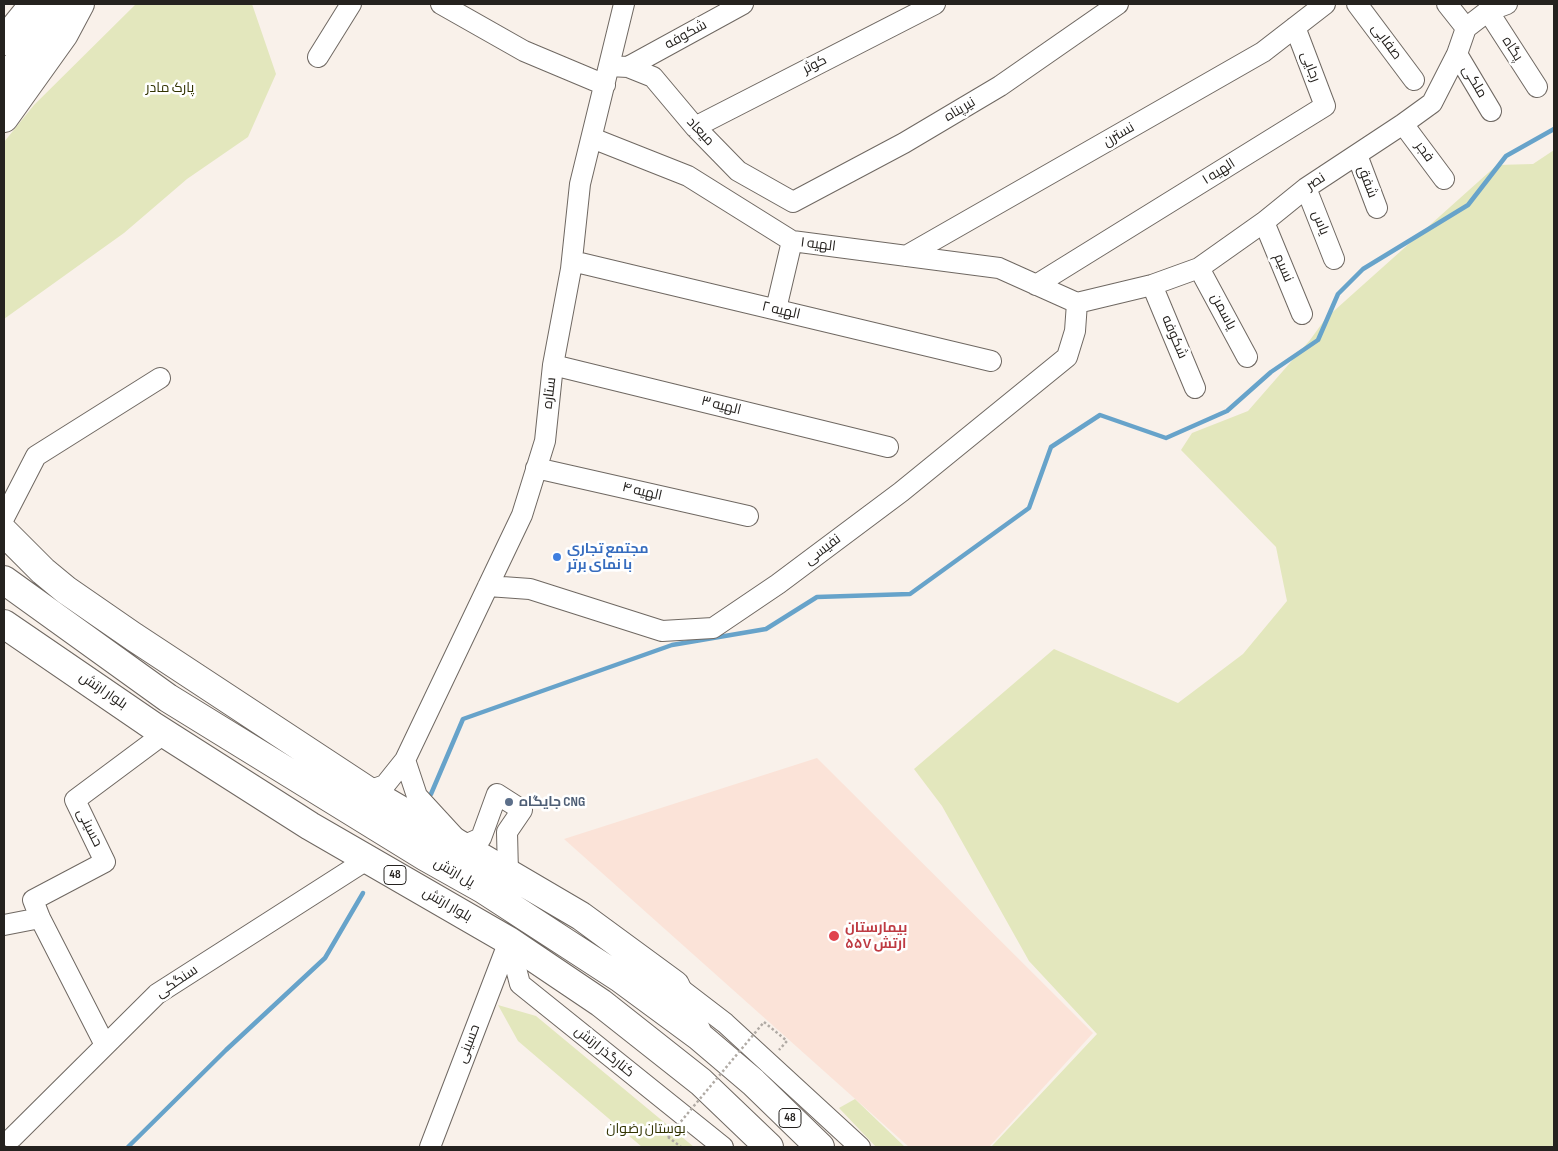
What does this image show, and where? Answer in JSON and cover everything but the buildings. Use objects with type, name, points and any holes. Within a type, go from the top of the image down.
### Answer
[{"type":"highway","points":[[4,42],[37,14],[80,4]]},
{"type":"highway","points":[[4,80],[37,14]]},
{"type":"highway","points":[[4,104],[37,14]]},
{"type":"highway","points":[[4,118],[37,14]]},
{"type":"highway","points":[[4,532],[43,571],[66,590],[134,637],[368,791],[581,916],[675,985],[700,1037]]},
{"type":"highway","points":[[4,557],[43,571]]},
{"type":"highway","name":"48","points":[[4,557],[56,601],[141,660],[385,816],[426,857]]},
{"type":"highway","points":[[4,580],[168,698],[426,857]]},
{"type":"highway","name":"بلوار ارتش","points":[[4,624],[166,734],[310,826],[509,941],[601,1003],[693,1076],[769,1147]]},
{"type":"highway","name":"پل ارتش","points":[[426,857],[482,889],[620,978],[700,1037]]},
{"type":"highway","name":"48","points":[[700,1037],[760,1088],[820,1147]]},
{"type":"street","points":[[318,57],[352,4]]},
{"type":"street","name":"میعاد","points":[[441,4],[524,50],[614,73],[653,78],[695,127],[738,171],[793,202]]},
{"type":"street","name":"ستاره","points":[[368,791],[385,785],[405,760],[522,515],[544,441],[553,365],[572,260],[580,184],[592,138],[614,73],[624,4]]},
{"type":"street","name":"شکوفه","points":[[614,73],[743,4]]},
{"type":"street","name":"کوثر","points":[[695,127],[935,4]]},
{"type":"street","name":"نیرپناه","points":[[793,202],[904,143],[1000,86],[1118,4]]},
{"type":"street","name":"نسترن","points":[[906,256],[1264,52],[1325,4]]},
{"type":"street","name":"صفایی","points":[[1357,4],[1414,80]]},
{"type":"street","points":[[1447,4],[1466,28],[1488,11],[1507,4]]},
{"type":"street","name":"پگاه","points":[[1488,11],[1537,86]]},
{"type":"street","name":"رجایی","points":[[1295,27],[1325,106]]},
{"type":"street","name":"نصر","points":[[1077,303],[1152,286],[1199,268],[1264,222],[1306,188],[1403,124],[1432,103],[1457,54],[1466,28]]},
{"type":"street","name":"ملکی","points":[[1457,54],[1490,111]]},
{"type":"street","name":"الهیه ۱","points":[[1036,285],[1325,106]]},
{"type":"street","name":"فجر","points":[[1403,124],[1444,179]]},
{"type":"street","name":"الهیه ۱","points":[[592,138],[688,176],[792,241],[999,268],[1077,303]]},
{"type":"street","name":"شفق","points":[[1357,155],[1376,208]]},
{"type":"street","name":"یاس","points":[[1306,188],[1334,259]]},
{"type":"street","name":"نسیم","points":[[1264,222],[1302,314]]},
{"type":"street","points":[[776,309],[792,241]]},
{"type":"street","name":"الهیه ۲","points":[[572,260],[991,361]]},
{"type":"street","name":"یاسمن","points":[[1199,268],[1247,357]]},
{"type":"street","name":"شکوفه","points":[[1152,286],[1195,388]]},
{"type":"street","name":"نفیسی","points":[[488,586],[530,589],[662,631],[713,628],[778,584],[901,492],[1067,357],[1075,331],[1077,303]]},
{"type":"street","name":"الهیه ۳","points":[[553,365],[888,446]]},
{"type":"street","points":[[4,518],[36,456],[160,378]]},
{"type":"street","name":"الهیه ۴","points":[[536,468],[748,516]]},
{"type":"street","name":"حسینی","points":[[40,918],[33,900],[105,862],[75,800],[166,734]]},
{"type":"street","points":[[405,760],[417,796],[463,846],[481,838],[497,794],[522,810],[507,832],[508,873]]},
{"type":"street","name":"سنگکی","points":[[12,1138],[157,994],[368,859]]},
{"type":"street","points":[[4,925],[40,918],[105,1045]]},
{"type":"street","name":"حسینی","points":[[430,1147],[509,941]]},
{"type":"street","name":"کنارگذر ارتش","points":[[509,941],[520,984],[723,1147]]},
{"type":"street","points":[[675,985],[726,1023],[860,1147]]},
{"type":"path","points":[[681,1147],[668,1137],[764,1022],[787,1041]]},
{"type":"shaded area","name":"بیمارستان ۵۵۷ ارتش","points":[[817,758],[1093,1033],[989,1147],[909,1147],[564,839]]},
{"type":"green space","name":"پارک مادر","points":[[136,4],[252,4],[276,74],[248,137],[187,179],[124,233],[4,319],[4,142],[34,105]]},
{"type":"green space","points":[[1554,150],[1554,1147],[991,1147],[1097,1034],[1029,961],[942,806],[914,769],[1054,649],[1178,703],[1243,654],[1287,601],[1276,547],[1181,450],[1192,433],[1248,411],[1310,340],[1326,318],[1497,165],[1533,164]]},
{"type":"green space","name":"بوستان رضوان","points":[[498,1005],[536,1016],[694,1147],[642,1147],[518,1041]]},
{"type":"green space","points":[[855,1099],[905,1147],[876,1147],[839,1108]]},
{"type":"waterway","points":[[431,794],[463,719],[672,645],[766,629],[817,597],[910,594],[1029,508],[1051,447],[1100,415],[1166,438],[1227,411],[1271,372],[1318,340],[1338,294],[1363,269],[1468,205],[1506,156],[1554,129]]},
{"type":"waterway","points":[[128,1147],[226,1050],[325,958],[363,893]]},
{"type":"place","name":"مجتمع تجاری با نمای برتر","points":[[557,557]]},
{"type":"place","name":"جایگاه CNG","points":[[509,802]]},
{"type":"place","name":"بیمارستان ۵۵۷ ارتش","points":[[834,936]]}]
